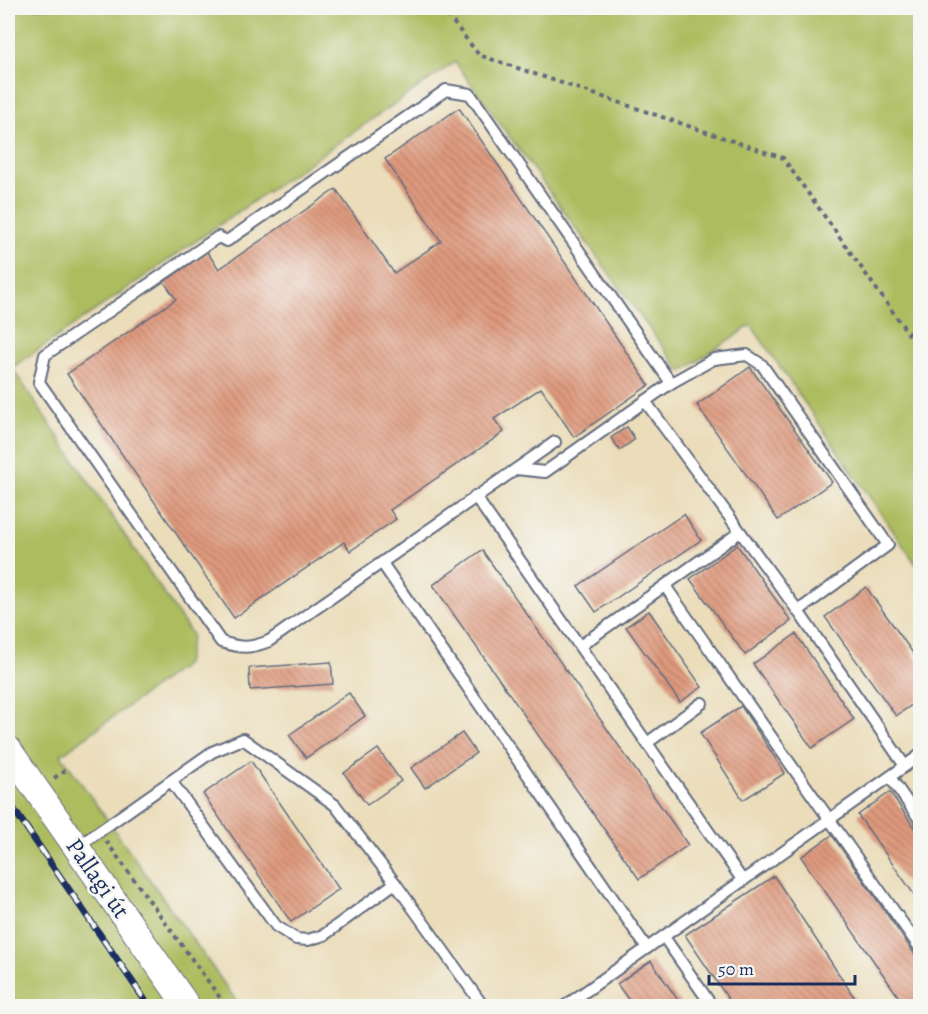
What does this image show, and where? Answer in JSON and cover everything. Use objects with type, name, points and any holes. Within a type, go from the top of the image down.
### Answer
[{"type":"street","name":"Pallagi út","points":[[8,749],[187,1006]]},
{"type":"lane","points":[[555,442],[269,641],[255,646],[240,647],[221,642],[39,382],[45,355],[218,237],[227,240],[446,90],[470,94],[671,383]]},
{"type":"lane","points":[[516,469],[545,472],[671,383],[714,358],[747,356],[762,365],[888,545],[798,611]]},
{"type":"lane","points":[[645,401],[798,611],[905,766]]},
{"type":"lane","points":[[475,496],[743,881]]},
{"type":"lane","points":[[580,646],[740,532]]},
{"type":"lane","points":[[382,563],[647,948]]},
{"type":"lane","points":[[665,586],[921,948]]},
{"type":"lane","points":[[647,742],[702,703]]},
{"type":"lane","points":[[77,847],[212,752],[243,739],[335,805],[395,883],[483,1006]]},
{"type":"lane","points":[[565,1006],[921,755]]},
{"type":"lane","points":[[890,777],[921,820]]},
{"type":"lane","points":[[171,781],[276,926],[296,939],[324,935],[395,883]]},
{"type":"lane","points":[[664,937],[712,1006]]},
{"type":"path","points":[[8,15],[19,8]]},
{"type":"path","points":[[442,8],[479,55],[783,158],[921,350]]},
{"type":"path","points":[[46,776],[54,784]]},
{"type":"path","points":[[99,831],[226,1006]]},
{"type":"green space","points":[[8,8],[920,8],[920,570],[751,325],[681,372],[455,62],[12,368],[192,635],[186,664],[61,755],[240,1006],[8,1006]]},
{"type":"building","points":[[459,108],[649,385],[574,437],[541,388],[494,419],[504,432],[390,510],[396,519],[350,551],[344,542],[234,618],[67,374],[176,299],[164,282],[207,252],[219,269],[336,189],[394,273],[441,241],[385,159]]},
{"type":"building","points":[[750,367],[832,482],[778,520],[697,405]]},
{"type":"building","points":[[627,427],[635,439],[620,450],[611,438]]},
{"type":"building","points":[[684,514],[701,540],[596,612],[578,586]]},
{"type":"building","points":[[737,545],[791,621],[745,655],[690,579]]},
{"type":"building","points":[[482,550],[688,845],[639,879],[433,585]]},
{"type":"building","points":[[866,587],[920,663],[920,699],[896,716],[825,617]]},
{"type":"building","points":[[649,611],[702,687],[680,702],[626,627]]},
{"type":"building","points":[[796,634],[854,719],[812,748],[753,664]]},
{"type":"building","points":[[331,662],[333,684],[250,690],[249,668]]},
{"type":"building","points":[[349,693],[365,716],[306,758],[289,735]]},
{"type":"building","points":[[741,706],[785,773],[743,800],[700,733]]},
{"type":"building","points":[[462,733],[476,753],[425,788],[411,768]]},
{"type":"building","points":[[378,749],[401,781],[367,805],[344,773]]},
{"type":"building","points":[[251,761],[339,889],[291,922],[203,794]]},
{"type":"building","points":[[890,792],[920,836],[920,903],[858,815]]},
{"type":"building","points":[[832,835],[920,962],[920,1006],[905,1006],[801,857]]},
{"type":"building","points":[[774,876],[860,1006],[733,1006],[685,935]]},
{"type":"building","points":[[651,961],[682,1006],[633,1006],[617,984]]},
{"type":"railway","points":[[8,801],[149,1006]]}]
